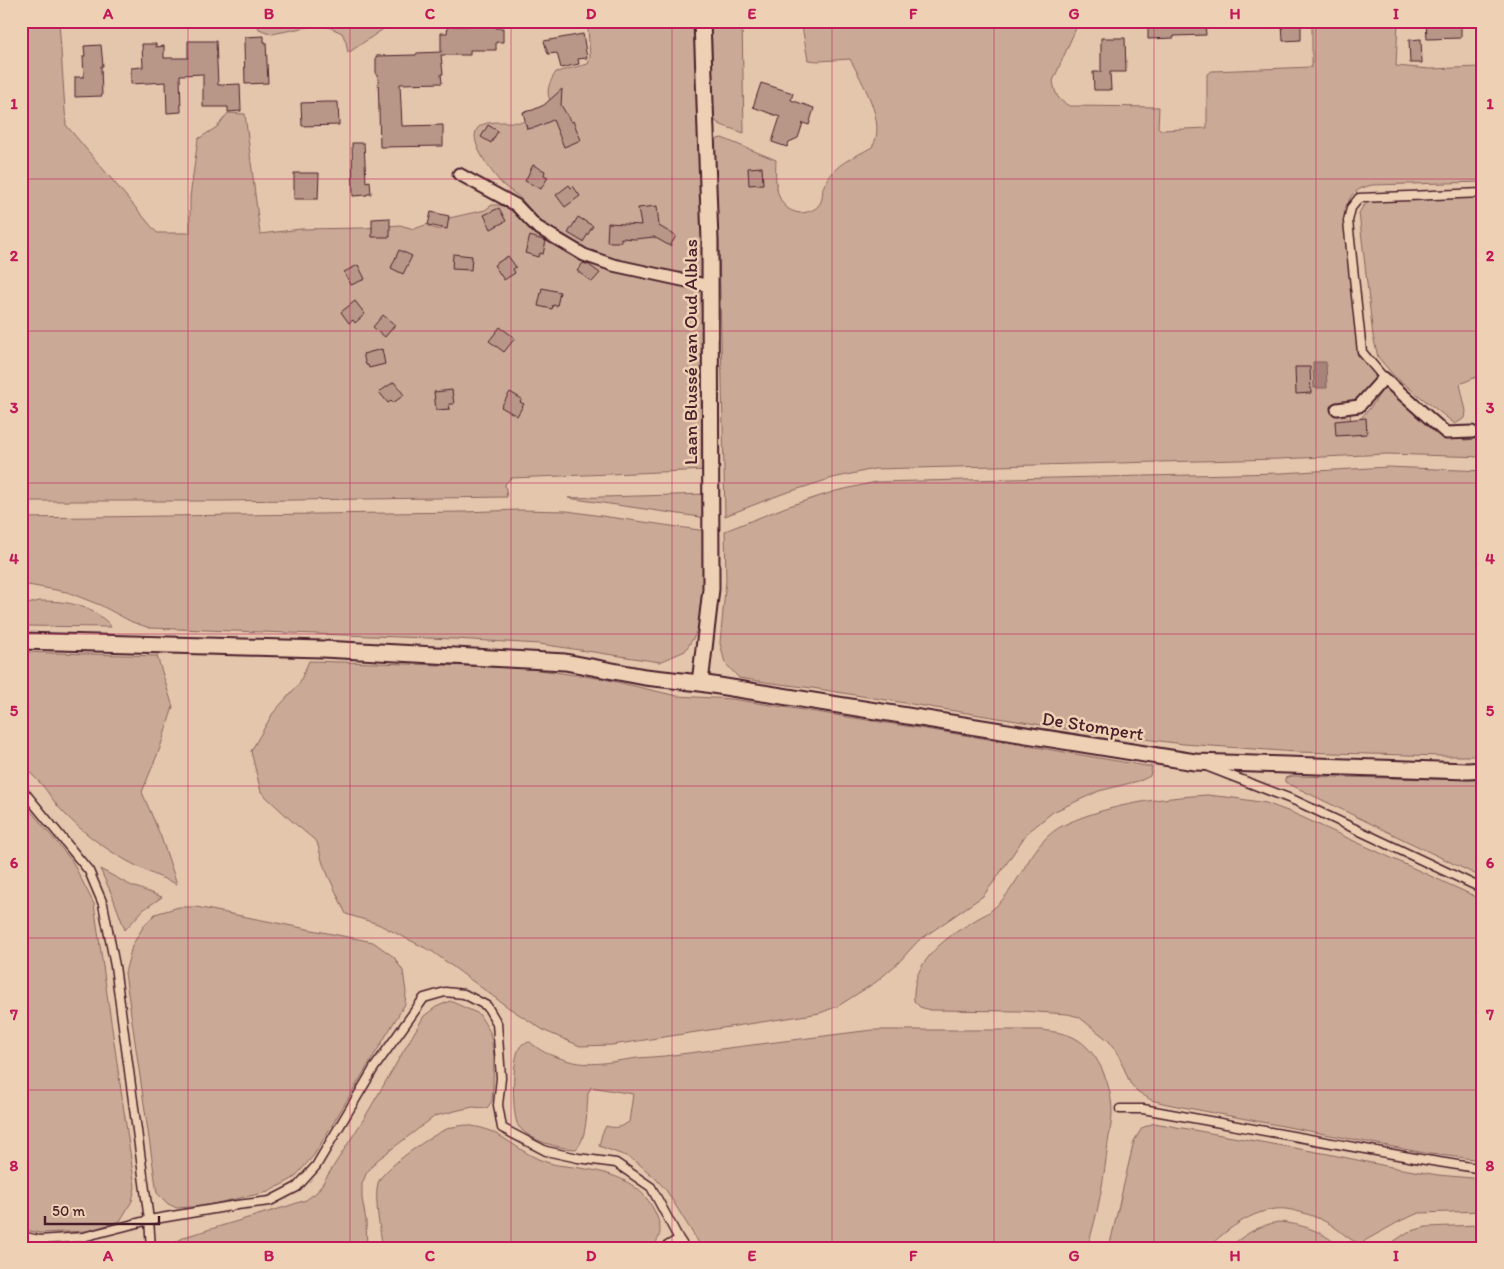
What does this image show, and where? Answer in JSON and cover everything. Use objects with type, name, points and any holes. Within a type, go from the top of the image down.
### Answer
[{"type":"street","name":"Laan Blussé van Oud Alblas","points":[[700,683],[711,589],[710,232],[702,21]]},
{"type":"street","points":[[459,174],[516,206],[537,227],[584,256],[613,265],[710,286]]},
{"type":"street","points":[[1337,409],[1359,406],[1384,378],[1446,433],[1472,432]]},
{"type":"street","name":"De Stompert","points":[[21,641],[323,648],[566,662],[645,677],[700,683],[1195,762],[1483,770]]},
{"type":"lane","points":[[1384,378],[1362,352],[1348,220],[1352,208],[1359,198],[1483,193]]},
{"type":"lane","points":[[1195,762],[1296,801],[1483,889]]},
{"type":"lane","points":[[21,788],[89,871],[103,904],[115,966],[149,1220],[151,1248]]},
{"type":"lane","points":[[21,1236],[39,1240],[83,1238],[149,1220],[270,1201],[298,1187],[316,1166],[374,1068],[424,998],[445,992],[464,994],[487,1006],[497,1023],[501,1078],[498,1105],[502,1128],[546,1151],[616,1163],[651,1187],[685,1248]]},
{"type":"lane","points":[[1120,1108],[1143,1109],[1483,1169]]},
{"type":"lane","points":[[664,1248],[679,1239]]},
{"type":"shaded area","points":[[21,21],[59,21],[66,125],[157,233],[190,233],[190,197],[198,139],[217,127],[228,113],[245,114],[260,234],[301,229],[364,228],[400,225],[414,229],[431,223],[429,227],[441,230],[445,219],[485,210],[492,205],[500,205],[509,208],[548,242],[583,260],[704,288],[708,470],[511,478],[505,484],[507,497],[224,501],[21,501]]},
{"type":"shaded area","points":[[256,21],[395,21],[348,53],[342,33],[329,27],[317,25],[272,34],[259,29]]},
{"type":"shaded area","points":[[622,21],[694,21],[704,277],[646,268],[616,261],[584,250],[565,240],[544,225],[521,199],[503,185],[483,158],[476,142],[475,135],[481,125],[494,122],[531,121],[554,108],[549,98],[548,90],[556,72],[588,64],[590,58],[588,28]]},
{"type":"shaded area","points":[[711,21],[742,21],[744,133],[721,125],[714,120]]},
{"type":"shaded area","points":[[801,21],[1079,21],[1053,81],[1058,96],[1070,106],[1159,107],[1158,127],[1161,130],[1207,128],[1207,74],[1212,71],[1312,67],[1312,21],[1398,21],[1396,66],[1430,69],[1480,67],[1483,85],[1483,182],[1372,185],[1360,189],[1352,195],[1348,203],[1346,216],[1362,351],[1375,374],[1373,386],[1370,390],[1351,405],[1350,430],[1370,408],[1385,386],[1455,437],[1465,440],[1483,438],[1483,457],[1387,454],[1280,459],[874,469],[833,478],[782,494],[725,516],[719,248],[714,140],[722,138],[776,160],[776,184],[781,200],[791,211],[800,213],[810,211],[820,204],[823,188],[832,173],[844,162],[872,147],[876,137],[877,126],[871,102],[850,59],[808,60]]},
{"type":"shaded area","points":[[1483,196],[1483,374],[1460,384],[1466,411],[1465,418],[1455,424],[1394,376],[1378,357],[1373,336],[1359,213],[1363,206],[1369,202]]},
{"type":"shaded area","points":[[1313,362],[1326,362],[1327,388],[1314,388]]},
{"type":"shaded area","points":[[1388,467],[1483,471],[1483,756],[1296,752],[1184,744],[1079,731],[739,678],[725,663],[720,643],[726,580],[725,531],[786,507],[836,491],[876,482],[1281,473]]},
{"type":"shaded area","points":[[708,494],[707,518],[568,498]]},
{"type":"shaded area","points":[[520,510],[567,511],[706,531],[704,611],[694,637],[685,651],[660,662],[540,644],[455,639],[150,628],[132,622],[100,605],[67,592],[28,585],[21,588],[21,518]]},
{"type":"shaded area","points":[[39,601],[63,602],[86,608],[108,622],[111,627],[21,626],[21,606]]},
{"type":"shaded area","points":[[21,652],[157,656],[173,707],[160,748],[142,792],[161,837],[177,884],[131,863],[89,836],[64,813],[43,786],[21,764]]},
{"type":"shaded area","points":[[309,661],[506,667],[540,670],[604,679],[677,696],[732,699],[970,736],[1152,767],[1150,776],[1142,780],[1099,791],[1053,812],[1027,833],[983,896],[918,941],[898,963],[876,982],[838,1006],[820,1013],[612,1045],[580,1046],[545,1031],[509,1008],[433,952],[378,924],[346,914],[323,864],[317,842],[261,792],[251,751],[273,713],[299,684]]},
{"type":"shaded area","points":[[1292,776],[1483,780],[1483,878],[1285,782],[1285,778]]},
{"type":"shaded area","points":[[1207,795],[1266,803],[1293,813],[1483,900],[1483,1160],[1430,1154],[1151,1100],[1137,1091],[1130,1083],[1119,1056],[1109,1041],[1079,1017],[1068,1014],[1021,1011],[930,1010],[920,1007],[914,1001],[914,990],[918,974],[932,953],[950,936],[990,912],[1003,899],[1043,841],[1054,831],[1066,824],[1100,811],[1153,800]]},
{"type":"shaded area","points":[[21,799],[72,861],[94,904],[135,1187],[132,1201],[120,1221],[88,1231],[40,1233],[21,1229]]},
{"type":"shaded area","points":[[100,869],[130,885],[162,897],[143,910],[125,930]]},
{"type":"shaded area","points":[[179,907],[196,907],[373,942],[394,957],[403,971],[406,992],[405,1004],[314,1155],[294,1178],[268,1192],[203,1206],[177,1208],[168,1204],[157,1193],[125,973],[132,946],[143,927],[155,914]]},
{"type":"shaded area","points":[[450,1001],[479,1014],[490,1032],[494,1055],[492,1101],[487,1108],[473,1107],[435,1116],[376,1161],[366,1174],[362,1184],[367,1248],[173,1248],[176,1242],[184,1237],[306,1200],[317,1192],[365,1117],[424,1016],[436,1007]]},
{"type":"shaded area","points":[[872,1030],[1042,1030],[1070,1036],[1086,1046],[1098,1062],[1107,1082],[1112,1113],[1105,1170],[1087,1248],[702,1248],[666,1190],[656,1179],[638,1163],[626,1156],[599,1146],[606,1126],[618,1127],[629,1122],[633,1094],[591,1087],[588,1093],[584,1131],[580,1145],[576,1149],[553,1146],[531,1137],[519,1127],[516,1121],[514,1100],[515,1062],[520,1047],[526,1043],[530,1042],[546,1053],[568,1061],[597,1064]]},
{"type":"shaded area","points":[[1154,1123],[1396,1168],[1438,1175],[1483,1179],[1483,1211],[1419,1213],[1402,1220],[1362,1244],[1352,1240],[1331,1225],[1317,1218],[1291,1210],[1275,1209],[1243,1220],[1224,1233],[1208,1248],[1109,1248],[1134,1141],[1142,1128]]},
{"type":"shaded area","points":[[466,1125],[493,1132],[530,1155],[546,1162],[605,1173],[636,1188],[651,1205],[657,1217],[660,1234],[657,1241],[651,1248],[383,1248],[377,1197],[378,1183],[382,1177],[398,1161],[440,1132],[449,1128]]},
{"type":"shaded area","points":[[1278,1222],[1312,1229],[1327,1237],[1341,1248],[1229,1248],[1252,1231]]},
{"type":"shaded area","points":[[1483,1226],[1483,1248],[1384,1248],[1408,1232],[1426,1227]]},
{"type":"building","points":[[472,21],[475,21],[479,26],[503,28],[503,42],[496,42],[496,50],[470,50],[470,55],[441,55],[442,83],[400,84],[402,126],[443,125],[443,146],[380,147],[376,56],[441,52],[441,33],[447,33],[448,26],[468,26]]},
{"type":"building","points":[[1148,21],[1205,21],[1206,35],[1148,39]]},
{"type":"building","points":[[1426,21],[1461,21],[1461,38],[1427,39]]},
{"type":"building","points":[[1282,22],[1301,22],[1301,40],[1283,41]]},
{"type":"building","points":[[583,34],[587,58],[578,59],[579,64],[561,68],[557,53],[548,54],[544,41]]},
{"type":"building","points":[[264,36],[268,83],[245,84],[245,37]]},
{"type":"building","points":[[1101,38],[1125,38],[1126,72],[1110,72],[1111,90],[1094,90],[1093,72],[1101,72]]},
{"type":"building","points":[[1421,39],[1422,63],[1410,63],[1409,40]]},
{"type":"building","points":[[188,41],[216,41],[218,85],[240,84],[241,111],[228,112],[228,107],[203,107],[203,74],[180,75],[181,112],[167,113],[166,82],[131,84],[131,68],[143,67],[142,44],[156,44],[156,47],[164,46],[164,58],[188,58]]},
{"type":"building","points":[[101,45],[103,66],[101,66],[102,96],[75,97],[75,77],[84,77],[84,46]]},
{"type":"building","points":[[761,83],[793,93],[791,100],[814,108],[809,125],[803,123],[798,138],[789,142],[787,147],[772,142],[780,117],[753,107]]},
{"type":"building","points":[[562,89],[561,105],[571,122],[573,121],[581,140],[564,147],[553,120],[527,129],[523,112],[544,105]]},
{"type":"building","points":[[338,102],[339,125],[302,126],[301,103]]},
{"type":"building","points":[[488,125],[498,131],[491,143],[481,137]]},
{"type":"building","points":[[352,143],[364,143],[366,182],[370,181],[371,194],[353,196]]},
{"type":"building","points":[[533,165],[545,171],[544,175],[548,177],[541,189],[525,181]]},
{"type":"building","points":[[762,167],[763,184],[749,185],[748,168]]},
{"type":"building","points":[[294,173],[319,173],[318,199],[294,199]]},
{"type":"building","points":[[569,185],[571,188],[573,186],[580,196],[565,207],[556,195]]},
{"type":"building","points":[[657,206],[659,226],[676,236],[670,246],[654,237],[621,238],[621,242],[607,242],[608,223],[641,225],[638,208]]},
{"type":"building","points":[[499,208],[506,221],[491,229],[484,215]]},
{"type":"building","points":[[431,212],[449,216],[447,229],[428,225]]},
{"type":"building","points":[[578,217],[593,226],[583,242],[568,233]]},
{"type":"building","points":[[390,218],[390,237],[372,237],[372,219]]},
{"type":"building","points":[[530,236],[546,241],[543,254],[540,253],[538,257],[525,253]]},
{"type":"building","points":[[399,250],[412,256],[403,274],[391,268]]},
{"type":"building","points":[[453,254],[472,256],[471,270],[452,269]]},
{"type":"building","points":[[508,256],[516,267],[513,269],[515,273],[504,280],[494,265]]},
{"type":"building","points":[[583,263],[600,273],[592,282],[577,271]]},
{"type":"building","points":[[358,265],[365,279],[351,285],[344,272]]},
{"type":"building","points":[[542,288],[560,292],[557,306],[553,305],[552,309],[538,306]]},
{"type":"building","points":[[355,301],[365,314],[355,323],[353,320],[349,323],[341,312]]},
{"type":"building","points":[[383,315],[395,325],[385,337],[373,327]]},
{"type":"building","points":[[500,327],[515,338],[504,352],[489,341]]},
{"type":"building","points":[[382,349],[385,364],[369,368],[366,365],[363,354]]},
{"type":"building","points":[[1295,367],[1310,367],[1311,393],[1296,394]]},
{"type":"building","points":[[394,382],[404,395],[393,403],[391,401],[388,403],[379,392]]},
{"type":"building","points":[[452,390],[454,404],[449,404],[450,409],[436,410],[434,392]]},
{"type":"building","points":[[510,392],[522,399],[520,402],[524,404],[517,416],[501,407]]},
{"type":"building","points":[[1366,418],[1367,434],[1336,436],[1335,421]]}]
